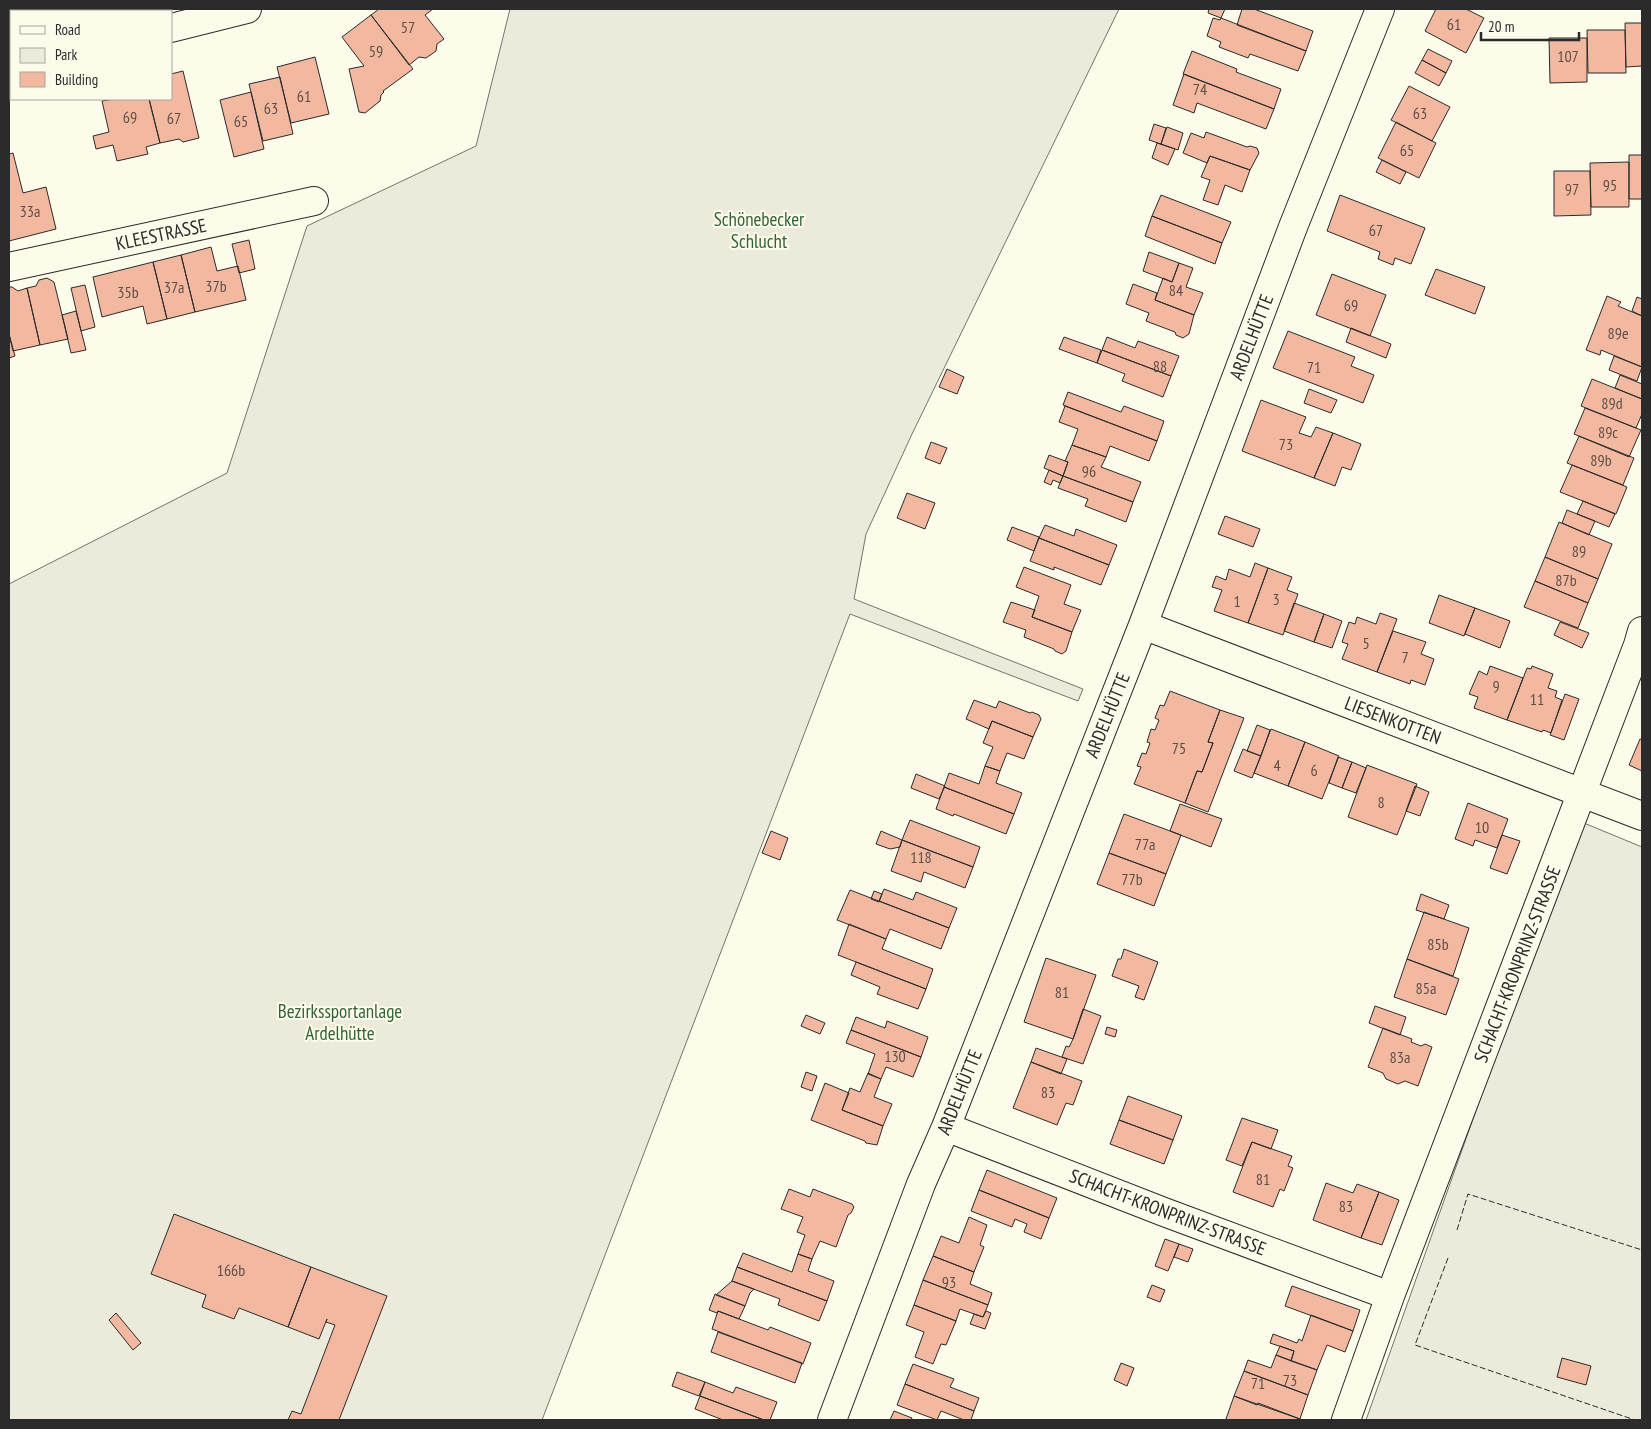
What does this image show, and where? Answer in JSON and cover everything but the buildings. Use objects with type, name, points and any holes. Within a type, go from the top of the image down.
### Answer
[{"type":"street","points":[[172,28],[248,9]]},
{"type":"street","name":"ARDELHÜTTE","points":[[832,1420],[922,1184],[1143,625],[1293,227],[1380,9]]},
{"type":"street","name":"KLEESTRASSE","points":[[9,267],[314,201]]},
{"type":"street","name":"LIESENKOTTEN","points":[[1143,625],[1642,816]]},
{"type":"street","name":"SCHACHT-KRONPRINZ-STRASSE","points":[[1346,1420],[1390,1296],[1642,631]]},
{"type":"street","name":"SCHACHT-KRONPRINZ-STRASSE","points":[[946,1127],[1164,1212],[1390,1296]]},
{"type":"green space","points":[[510,9],[1119,9],[912,434],[866,534],[854,599],[1083,689],[1078,701],[850,614],[542,1420],[9,1420],[9,584],[227,473],[307,226],[476,146]]},
{"type":"green space","points":[[1579,821],[1642,847],[1642,1420],[1366,1420]]},
{"type":"fence","points":[[1457,1230],[1468,1194],[1642,1250]]},
{"type":"fence","points":[[1448,1258],[1415,1345],[1635,1420]]},
{"type":"park label","name":"Schönebecker Schlucht","points":[[759,230]]},
{"type":"park label","name":"Bezirkssportanlage Ardelhütte","points":[[340,1022]]}]
